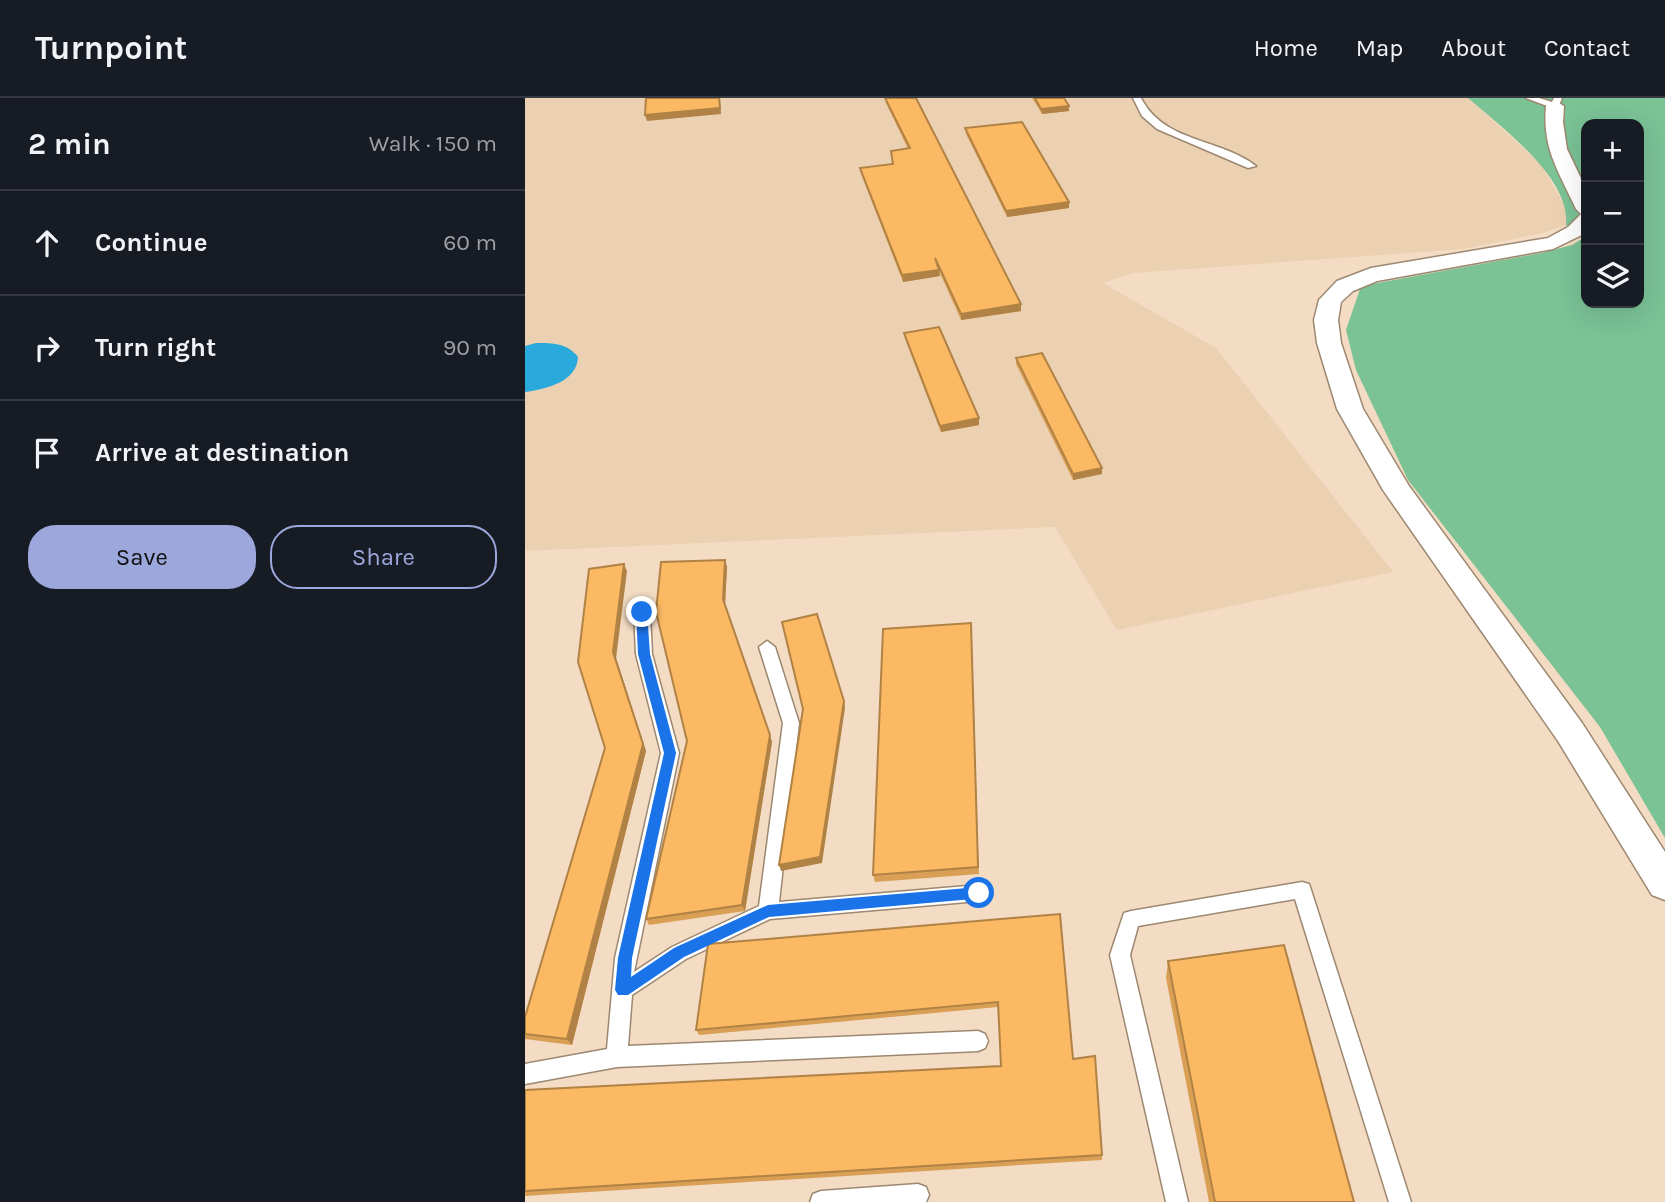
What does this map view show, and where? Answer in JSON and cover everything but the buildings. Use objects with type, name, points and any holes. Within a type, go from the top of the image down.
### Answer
[{"type":"street","points":[[1557,102],[1552,134],[1556,149],[1581,199]]},
{"type":"street","points":[[1581,227],[1553,243],[1371,275],[1345,286],[1330,300],[1326,320],[1329,342],[1350,409],[1364,437],[1397,490],[1570,732],[1665,884]]},
{"type":"lane","points":[[1137,98],[1145,114],[1160,127],[1251,166]]},
{"type":"lane","points":[[1530,98],[1557,102]]},
{"type":"lane","points":[[617,1057],[625,958],[670,753],[644,654],[642,612]]},
{"type":"lane","points":[[767,647],[791,723],[768,911]]},
{"type":"lane","points":[[1177,1202],[1119,955],[1131,919],[1302,890],[1400,1202]]},
{"type":"lane","points":[[623,990],[679,953],[768,911],[979,893]]},
{"type":"lane","points":[[525,1074],[617,1057],[978,1041]]},
{"type":"lane","points":[[821,1202],[918,1195]]},
{"type":"shaded area","points":[[525,98],[1468,98],[1541,164],[1568,212],[1566,225],[1543,233],[1463,249],[1133,273],[1103,283],[1216,348],[1393,572],[1117,630],[1055,527],[525,551]]},
{"type":"green space","points":[[1468,98],[1665,98],[1665,838],[1600,727],[1408,480],[1356,370],[1346,330],[1361,286],[1541,253],[1572,245],[1581,239],[1581,308],[1644,308],[1644,119],[1581,119],[1581,234],[1566,225],[1565,207],[1557,189],[1546,172],[1515,139]]},
{"type":"water","points":[[536,343],[564,346],[578,357],[576,366],[572,373],[559,383],[525,392],[525,346]]},
{"type":"route","points":[[642,612],[644,654],[670,753],[625,958],[623,990],[679,953],[768,911],[979,893]]}]
